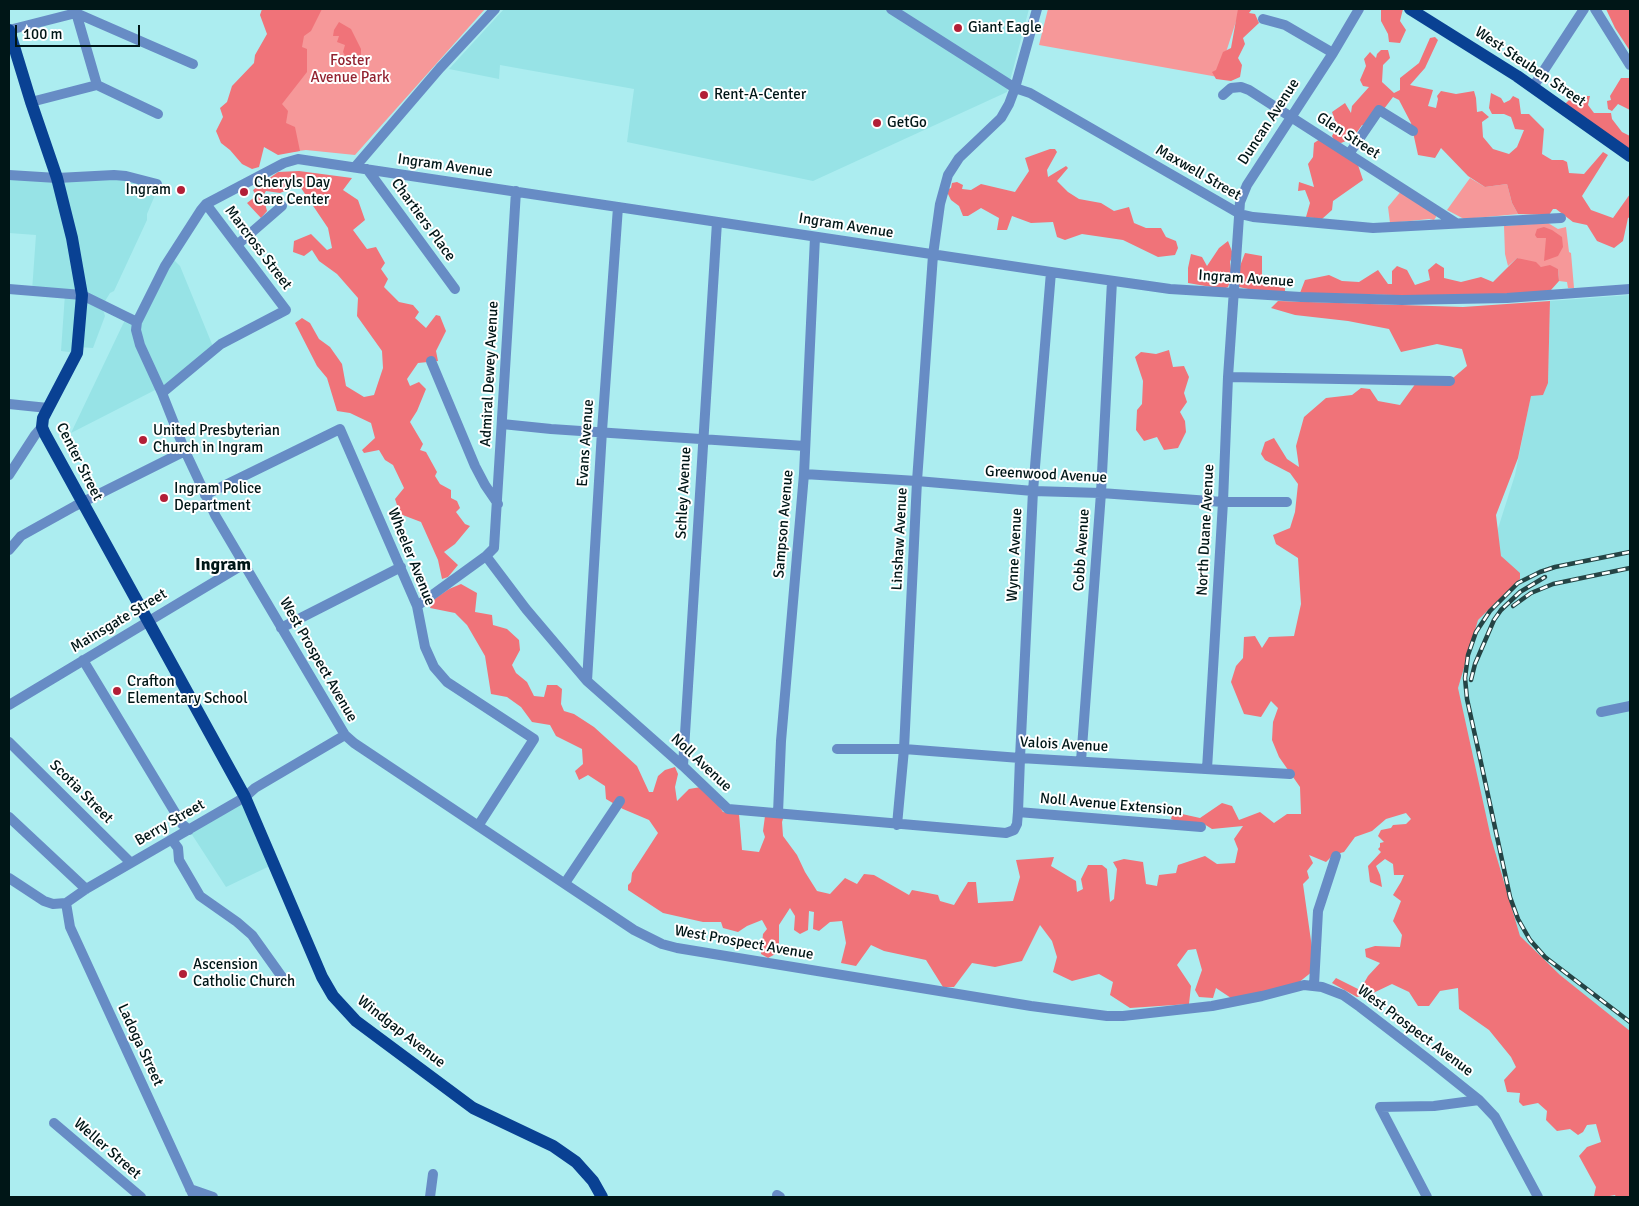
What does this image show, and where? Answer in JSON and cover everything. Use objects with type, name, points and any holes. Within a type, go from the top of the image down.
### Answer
[{"type":"main road","name":"West Steuben Street","points":[[1410,9],[1533,87],[1630,156]]},
{"type":"main road","name":"Center Street","points":[[9,30],[57,178],[72,238],[82,296],[78,348],[75,358],[43,418],[44,431],[245,797]]},
{"type":"main road","name":"Windgap Avenue","points":[[245,797],[322,977],[333,996],[356,1021],[473,1108],[553,1146],[576,1162],[593,1181],[602,1197]]},
{"type":"street","points":[[355,167],[434,74],[495,9]]},
{"type":"street","name":"Maxwell Street","points":[[891,9],[1015,88],[1030,93],[1240,214],[1253,217],[1373,228],[1562,218]]},
{"type":"street","name":"Linshaw Avenue","points":[[897,825],[904,749],[917,481],[933,254],[940,204],[948,175],[959,158],[1002,118],[1015,88],[1037,9]]},
{"type":"street","name":"Duncan Avenue","points":[[1234,293],[1240,202],[1247,185],[1333,53],[1359,9]]},
{"type":"street","points":[[1533,87],[1584,9]]},
{"type":"street","points":[[1595,9],[1630,65]]},
{"type":"street","points":[[9,30],[75,11],[193,64]]},
{"type":"street","points":[[75,11],[97,85]]},
{"type":"street","points":[[1263,18],[1284,25],[1333,53]]},
{"type":"street","points":[[31,102],[97,85],[158,114]]},
{"type":"street","name":"Glen Street","points":[[1223,95],[1231,88],[1240,86],[1456,223]]},
{"type":"street","points":[[1349,154],[1379,110],[1413,131]]},
{"type":"street","name":"Ingram Avenue","points":[[137,322],[165,266],[206,204],[247,181],[293,160],[355,167],[1051,272],[1170,288],[1362,300],[1507,298],[1630,290]]},
{"type":"street","name":"Chartiers Place","points":[[367,169],[455,289]]},
{"type":"street","points":[[9,175],[57,178],[114,174],[157,184]]},
{"type":"street","name":"Admiral Dewey Avenue","points":[[486,556],[494,548],[498,504],[516,191]]},
{"type":"street","name":"Marcross Street","points":[[162,393],[221,344],[286,310],[206,204]]},
{"type":"street","points":[[237,245],[282,206]]},
{"type":"street","name":"Evans Avenue","points":[[587,681],[618,207]]},
{"type":"street","name":"Schley Avenue","points":[[683,766],[717,222]]},
{"type":"street","name":"Sampson Avenue","points":[[778,813],[781,741],[804,474],[816,237]]},
{"type":"street","name":"Wynne Avenue","points":[[1006,833],[1014,830],[1017,824],[1018,812],[1034,491],[1051,272]]},
{"type":"street","name":"Cobb Avenue","points":[[1082,761],[1101,493],[1112,281]]},
{"type":"street","points":[[9,289],[82,296],[137,322]]},
{"type":"street","name":"North Duane Avenue","points":[[1207,769],[1234,293]]},
{"type":"street","name":"West Prospect Avenue","points":[[137,322],[136,330],[140,345],[205,495],[345,735],[354,743],[634,930],[662,944],[677,948],[1084,1013],[1123,1016],[1203,1007],[1262,996],[1304,985],[1314,985],[1333,990],[1360,1007],[1430,1060],[1478,1100],[1495,1117],[1538,1197]]},
{"type":"street","points":[[431,361],[475,466],[498,504]]},
{"type":"street","points":[[1228,377],[1450,381]]},
{"type":"street","points":[[9,404],[48,408]]},
{"type":"street","points":[[502,424],[805,446]]},
{"type":"street","name":"Wheeler Avenue","points":[[205,495],[340,429],[417,606],[425,647],[434,666],[447,682],[534,739],[478,826]]},
{"type":"street","points":[[9,475],[35,435],[44,431]]},
{"type":"street","points":[[9,550],[21,536],[185,451]]},
{"type":"street","name":"Greenwood Avenue","points":[[804,474],[1034,491],[1101,493],[1223,502],[1287,502]]},
{"type":"street","points":[[417,606],[486,556]]},
{"type":"street","name":"Noll Avenue","points":[[486,556],[526,609],[587,681],[683,766],[728,809],[1006,833]]},
{"type":"street","name":"Mainsgate Street","points":[[9,704],[244,564]]},
{"type":"street","points":[[281,628],[401,568]]},
{"type":"street","points":[[83,660],[182,824],[189,830]]},
{"type":"street","points":[[1601,712],[1630,706]]},
{"type":"street","name":"Berry Street","points":[[66,903],[86,889],[245,797],[255,788],[345,735]]},
{"type":"street","name":"Scotia Street","points":[[9,742],[131,863]]},
{"type":"street","name":"Valois Avenue","points":[[837,748],[904,749],[1290,774]]},
{"type":"street","points":[[565,883],[620,801]]},
{"type":"street","name":"Noll Avenue Extension","points":[[1018,812],[1201,827]]},
{"type":"street","points":[[9,817],[86,889]]},
{"type":"street","points":[[172,840],[178,848],[179,860],[200,896],[237,922],[252,936],[282,978]]},
{"type":"street","points":[[1314,985],[1318,911],[1336,856]]},
{"type":"street","points":[[9,878],[44,901],[53,904],[66,903]]},
{"type":"street","name":"Ladoga Street","points":[[66,903],[70,927],[192,1193]]},
{"type":"street","points":[[1427,1197],[1380,1107],[1434,1106],[1478,1100]]},
{"type":"street","name":"Weller Street","points":[[54,1123],[141,1197]]},
{"type":"street","points":[[430,1197],[433,1174]]},
{"type":"street","points":[[192,1193],[213,1197]]},
{"type":"shaded area","points":[[262,9],[322,9],[311,31],[304,36],[302,47],[307,49],[307,72],[282,104],[288,111],[286,123],[295,127],[300,151],[278,155],[264,147],[259,167],[252,169],[242,164],[221,143],[216,131],[223,117],[220,108],[227,102],[232,86],[254,63],[255,55],[267,34],[260,15]]},
{"type":"shaded area","points":[[504,9],[1029,9],[1007,92],[813,181],[627,142],[634,89],[500,65],[499,79],[449,69]]},
{"type":"shaded area","points":[[1238,9],[1252,9],[1249,13],[1255,14],[1259,23],[1243,38],[1245,44],[1238,58],[1242,65],[1240,77],[1231,81],[1216,79],[1212,72],[1216,70],[1223,52],[1231,48]]},
{"type":"shaded area","points":[[1381,9],[1403,9],[1400,21],[1406,30],[1400,43],[1389,42],[1388,34],[1381,21]]},
{"type":"shaded area","points":[[1606,9],[1630,9],[1630,51],[1615,28]]},
{"type":"shaded area","points":[[339,22],[351,29],[361,49],[361,58],[348,61],[343,52],[345,45],[337,42],[339,36],[333,36]]},
{"type":"shaded area","points":[[1435,37],[1438,40],[1425,68],[1410,85],[1433,90],[1428,106],[1436,108],[1437,96],[1441,91],[1456,94],[1474,91],[1477,112],[1482,111],[1489,117],[1482,122],[1483,137],[1493,149],[1509,154],[1517,147],[1524,130],[1515,129],[1511,117],[1504,114],[1492,114],[1489,108],[1491,93],[1501,98],[1504,103],[1513,96],[1519,99],[1521,114],[1529,114],[1544,129],[1542,154],[1552,160],[1567,162],[1569,173],[1584,174],[1603,152],[1608,155],[1582,196],[1591,210],[1613,218],[1630,194],[1630,217],[1628,218],[1623,241],[1614,248],[1597,241],[1587,225],[1573,222],[1556,209],[1553,209],[1549,215],[1518,214],[1512,203],[1507,184],[1485,187],[1468,176],[1441,148],[1435,158],[1418,155],[1411,123],[1399,100],[1393,97],[1371,126],[1362,125],[1353,138],[1341,143],[1335,142],[1332,136],[1337,126],[1332,112],[1345,103],[1351,113],[1352,106],[1369,87],[1363,86],[1360,80],[1366,66],[1364,59],[1370,52],[1376,58],[1381,50],[1388,50],[1390,58],[1383,65],[1382,82],[1394,93],[1400,90],[1400,78],[1419,63],[1430,38]]},
{"type":"shaded area","points":[[1621,78],[1630,78],[1630,110],[1618,104],[1612,111],[1608,109],[1607,101],[1611,100],[1610,96]]},
{"type":"shaded area","points":[[1587,96],[1590,96],[1588,105],[1594,113],[1611,113],[1612,119],[1622,132],[1630,136],[1630,154],[1592,132],[1588,119],[1564,105],[1570,99],[1585,102]]},
{"type":"shaded area","points":[[1320,139],[1357,162],[1363,180],[1333,201],[1332,210],[1322,219],[1306,217],[1310,203],[1305,190],[1298,191],[1299,182],[1314,187],[1308,164],[1313,157],[1314,143]]},
{"type":"shaded area","points":[[1055,149],[1057,152],[1047,170],[1048,177],[1066,166],[1068,168],[1057,181],[1068,192],[1079,199],[1101,203],[1114,211],[1129,207],[1134,223],[1146,228],[1161,228],[1166,237],[1176,241],[1178,248],[1175,255],[1158,257],[1123,240],[1082,234],[1065,240],[1057,237],[1053,222],[1031,223],[1012,216],[1007,230],[997,230],[999,218],[981,208],[968,216],[963,216],[959,206],[951,200],[946,190],[951,188],[952,183],[957,182],[963,185],[962,189],[971,190],[981,184],[1015,192],[1029,171],[1025,158]]},
{"type":"shaded area","points":[[299,171],[352,178],[343,190],[358,200],[365,220],[353,230],[367,249],[376,247],[385,263],[381,269],[388,279],[384,287],[399,302],[413,305],[419,312],[415,318],[426,328],[436,315],[440,316],[446,331],[436,351],[438,361],[418,363],[407,379],[410,386],[419,382],[426,389],[410,422],[423,444],[420,450],[426,452],[437,472],[435,476],[440,484],[451,490],[451,498],[457,501],[460,508],[456,512],[465,524],[470,526],[455,544],[444,552],[458,565],[448,577],[442,579],[438,560],[421,522],[400,514],[395,499],[404,488],[393,465],[385,460],[379,450],[364,453],[362,450],[375,438],[371,423],[350,413],[337,411],[327,378],[317,366],[295,323],[302,318],[310,323],[319,339],[330,347],[342,364],[346,386],[364,397],[374,395],[383,368],[382,351],[357,316],[358,298],[337,274],[319,261],[312,250],[304,256],[293,252],[294,241],[311,234],[327,250],[332,248],[328,228],[299,185],[280,193],[266,191],[263,196],[267,211],[261,218],[247,203],[256,196],[253,190],[278,172]]},
{"type":"shaded area","points":[[105,174],[158,188],[147,214],[147,220],[114,291],[110,293],[102,306],[105,316],[93,348],[78,347],[77,353],[61,351],[65,294],[32,291],[36,235],[9,233],[9,175]]},
{"type":"shaded area","points":[[1544,227],[1562,237],[1563,247],[1558,256],[1544,261],[1546,238],[1537,238],[1535,235],[1537,229]]},
{"type":"shaded area","points":[[1228,241],[1233,254],[1230,262],[1232,277],[1228,287],[1223,289],[1188,283],[1188,268],[1191,254],[1202,257],[1207,266],[1219,248]]},
{"type":"shaded area","points":[[1245,253],[1262,256],[1262,283],[1285,288],[1285,292],[1239,287],[1240,266]]},
{"type":"shaded area","points":[[171,257],[180,266],[214,349],[162,393],[159,388],[71,433],[123,324],[127,317],[137,322]]},
{"type":"shaded area","points":[[1517,258],[1536,262],[1541,267],[1550,265],[1558,269],[1559,281],[1551,290],[1534,293],[1440,296],[1300,293],[1305,280],[1329,275],[1342,281],[1359,282],[1378,270],[1388,284],[1392,284],[1392,271],[1397,266],[1407,270],[1415,285],[1430,280],[1428,270],[1436,263],[1444,268],[1444,278],[1461,282],[1481,277],[1493,282]]},
{"type":"shaded area","points":[[1630,295],[1630,1037],[1513,958],[1445,695],[1515,475],[1531,395],[1548,383],[1550,301]]},
{"type":"shaded area","points":[[1278,301],[1463,307],[1550,301],[1548,383],[1543,395],[1531,396],[1518,458],[1496,515],[1501,556],[1520,573],[1520,579],[1478,620],[1458,688],[1491,838],[1520,936],[1560,975],[1630,1031],[1630,1197],[1616,1197],[1615,1195],[1594,1196],[1596,1187],[1579,1156],[1587,1147],[1601,1142],[1596,1124],[1587,1125],[1583,1132],[1578,1135],[1570,1129],[1557,1131],[1546,1120],[1547,1111],[1538,1103],[1523,1106],[1519,1102],[1520,1093],[1507,1092],[1504,1080],[1516,1067],[1511,1057],[1489,1030],[1459,1009],[1458,988],[1440,991],[1429,1006],[1418,1006],[1409,992],[1392,984],[1371,994],[1357,997],[1332,983],[1336,978],[1360,990],[1368,976],[1380,963],[1366,957],[1365,949],[1375,946],[1400,947],[1402,935],[1393,921],[1401,901],[1393,895],[1404,875],[1394,875],[1393,864],[1385,859],[1376,866],[1382,887],[1370,882],[1368,866],[1381,852],[1378,849],[1380,843],[1384,842],[1378,836],[1381,830],[1391,828],[1393,825],[1406,824],[1411,819],[1406,813],[1386,819],[1372,831],[1355,837],[1344,852],[1333,855],[1326,862],[1309,855],[1313,863],[1307,871],[1309,878],[1303,884],[1313,955],[1313,971],[1293,987],[1231,998],[1216,988],[1213,998],[1199,997],[1195,990],[1202,970],[1196,949],[1188,950],[1177,965],[1191,986],[1189,1004],[1130,1008],[1110,995],[1113,982],[1099,974],[1072,981],[1053,972],[1057,957],[1052,941],[1040,925],[1022,961],[995,967],[972,963],[954,987],[943,987],[926,960],[884,951],[871,945],[856,966],[841,963],[846,943],[842,921],[830,922],[819,931],[813,929],[814,912],[809,911],[808,930],[800,934],[794,930],[795,916],[790,908],[779,925],[779,952],[768,958],[761,954],[763,934],[767,929],[762,920],[738,932],[723,928],[721,922],[703,922],[663,913],[628,890],[632,873],[658,833],[649,820],[623,809],[606,799],[605,786],[588,775],[579,780],[575,771],[583,764],[582,749],[556,736],[550,725],[532,722],[521,707],[507,697],[491,694],[485,656],[467,625],[455,613],[430,608],[433,600],[449,589],[461,584],[477,593],[475,612],[492,615],[493,625],[507,629],[519,640],[520,650],[512,665],[516,673],[527,682],[534,696],[544,697],[547,685],[557,685],[562,689],[561,704],[564,711],[574,714],[594,727],[637,766],[649,792],[653,792],[658,776],[665,770],[675,767],[678,774],[675,787],[677,801],[689,789],[701,787],[723,812],[739,814],[742,850],[759,852],[765,837],[763,831],[765,816],[786,809],[782,822],[783,836],[797,855],[817,891],[830,894],[845,878],[857,884],[864,874],[874,875],[909,895],[912,890],[938,895],[940,901],[954,905],[968,882],[976,882],[978,903],[1013,901],[1020,877],[1016,860],[1054,857],[1051,866],[1076,881],[1077,892],[1083,889],[1081,879],[1088,865],[1102,865],[1107,869],[1110,902],[1114,899],[1117,869],[1113,862],[1124,859],[1143,862],[1146,884],[1157,886],[1159,875],[1176,873],[1178,865],[1205,856],[1217,864],[1235,863],[1238,849],[1234,839],[1243,826],[1212,829],[1204,824],[1171,819],[1173,812],[1200,818],[1222,803],[1232,806],[1239,820],[1260,812],[1274,823],[1287,814],[1301,814],[1300,787],[1279,757],[1272,740],[1273,722],[1278,708],[1271,701],[1261,717],[1244,714],[1231,682],[1236,666],[1243,658],[1244,637],[1255,636],[1262,648],[1269,637],[1294,636],[1301,604],[1298,558],[1276,544],[1273,535],[1290,528],[1295,512],[1298,484],[1290,473],[1265,460],[1261,454],[1265,442],[1274,438],[1287,459],[1299,467],[1296,446],[1304,417],[1326,398],[1352,395],[1361,388],[1370,389],[1378,401],[1400,405],[1416,383],[1453,378],[1467,366],[1462,349],[1437,344],[1401,352],[1389,329],[1348,321],[1295,315],[1271,308]]},
{"type":"shaded area","points":[[1169,350],[1173,367],[1184,366],[1189,377],[1184,393],[1187,402],[1180,412],[1185,421],[1186,432],[1178,448],[1164,450],[1157,437],[1144,441],[1136,430],[1137,410],[1142,404],[1143,381],[1135,357],[1141,352],[1156,354]]},
{"type":"shaded area","points":[[245,797],[274,864],[226,887],[189,830]]},
{"type":"green space","name":"Foster Avenue Park","points":[[293,9],[485,9],[355,155],[306,150],[291,152],[267,98]]},
{"type":"green space","points":[[1048,9],[1240,9],[1218,77],[1039,45]]},
{"type":"green space","points":[[1470,178],[1485,187],[1507,184],[1512,203],[1518,214],[1464,219],[1447,210]]},
{"type":"green space","points":[[1402,190],[1436,214],[1434,220],[1390,223],[1388,207]]},
{"type":"green space","points":[[1548,223],[1558,229],[1566,227],[1569,252],[1571,253],[1574,288],[1568,288],[1567,282],[1559,281],[1558,269],[1541,267],[1517,258],[1508,266],[1505,254],[1504,226]]},
{"type":"railway","points":[[1630,552],[1555,567],[1518,583],[1490,611],[1476,632],[1468,655],[1465,678],[1467,699],[1510,897],[1518,919],[1530,940],[1545,957],[1630,1022]]},
{"type":"railway","points":[[1513,606],[1531,593],[1553,584],[1630,568]]},
{"type":"railway","points":[[1471,680],[1475,664],[1494,620],[1501,610],[1520,592],[1545,577]]},
{"type":"place","name":"Giant Eagle","points":[[958,28]]},
{"type":"place","name":"Rent-A-Center","points":[[704,95]]},
{"type":"place","name":"GetGo","points":[[877,123]]},
{"type":"place","name":"Ingram","points":[[181,190]]},
{"type":"place","name":"Cheryls Day Care Center","points":[[244,192]]},
{"type":"place","name":"United Presbyterian Church in Ingram","points":[[143,440]]},
{"type":"place","name":"Ingram Police Department","points":[[164,498]]},
{"type":"place","name":"Crafton Elementary School","points":[[117,691]]},
{"type":"place","name":"Ascension Catholic Church","points":[[183,974]]},
{"type":"district","name":"Ingram","points":[[223,565]]}]
